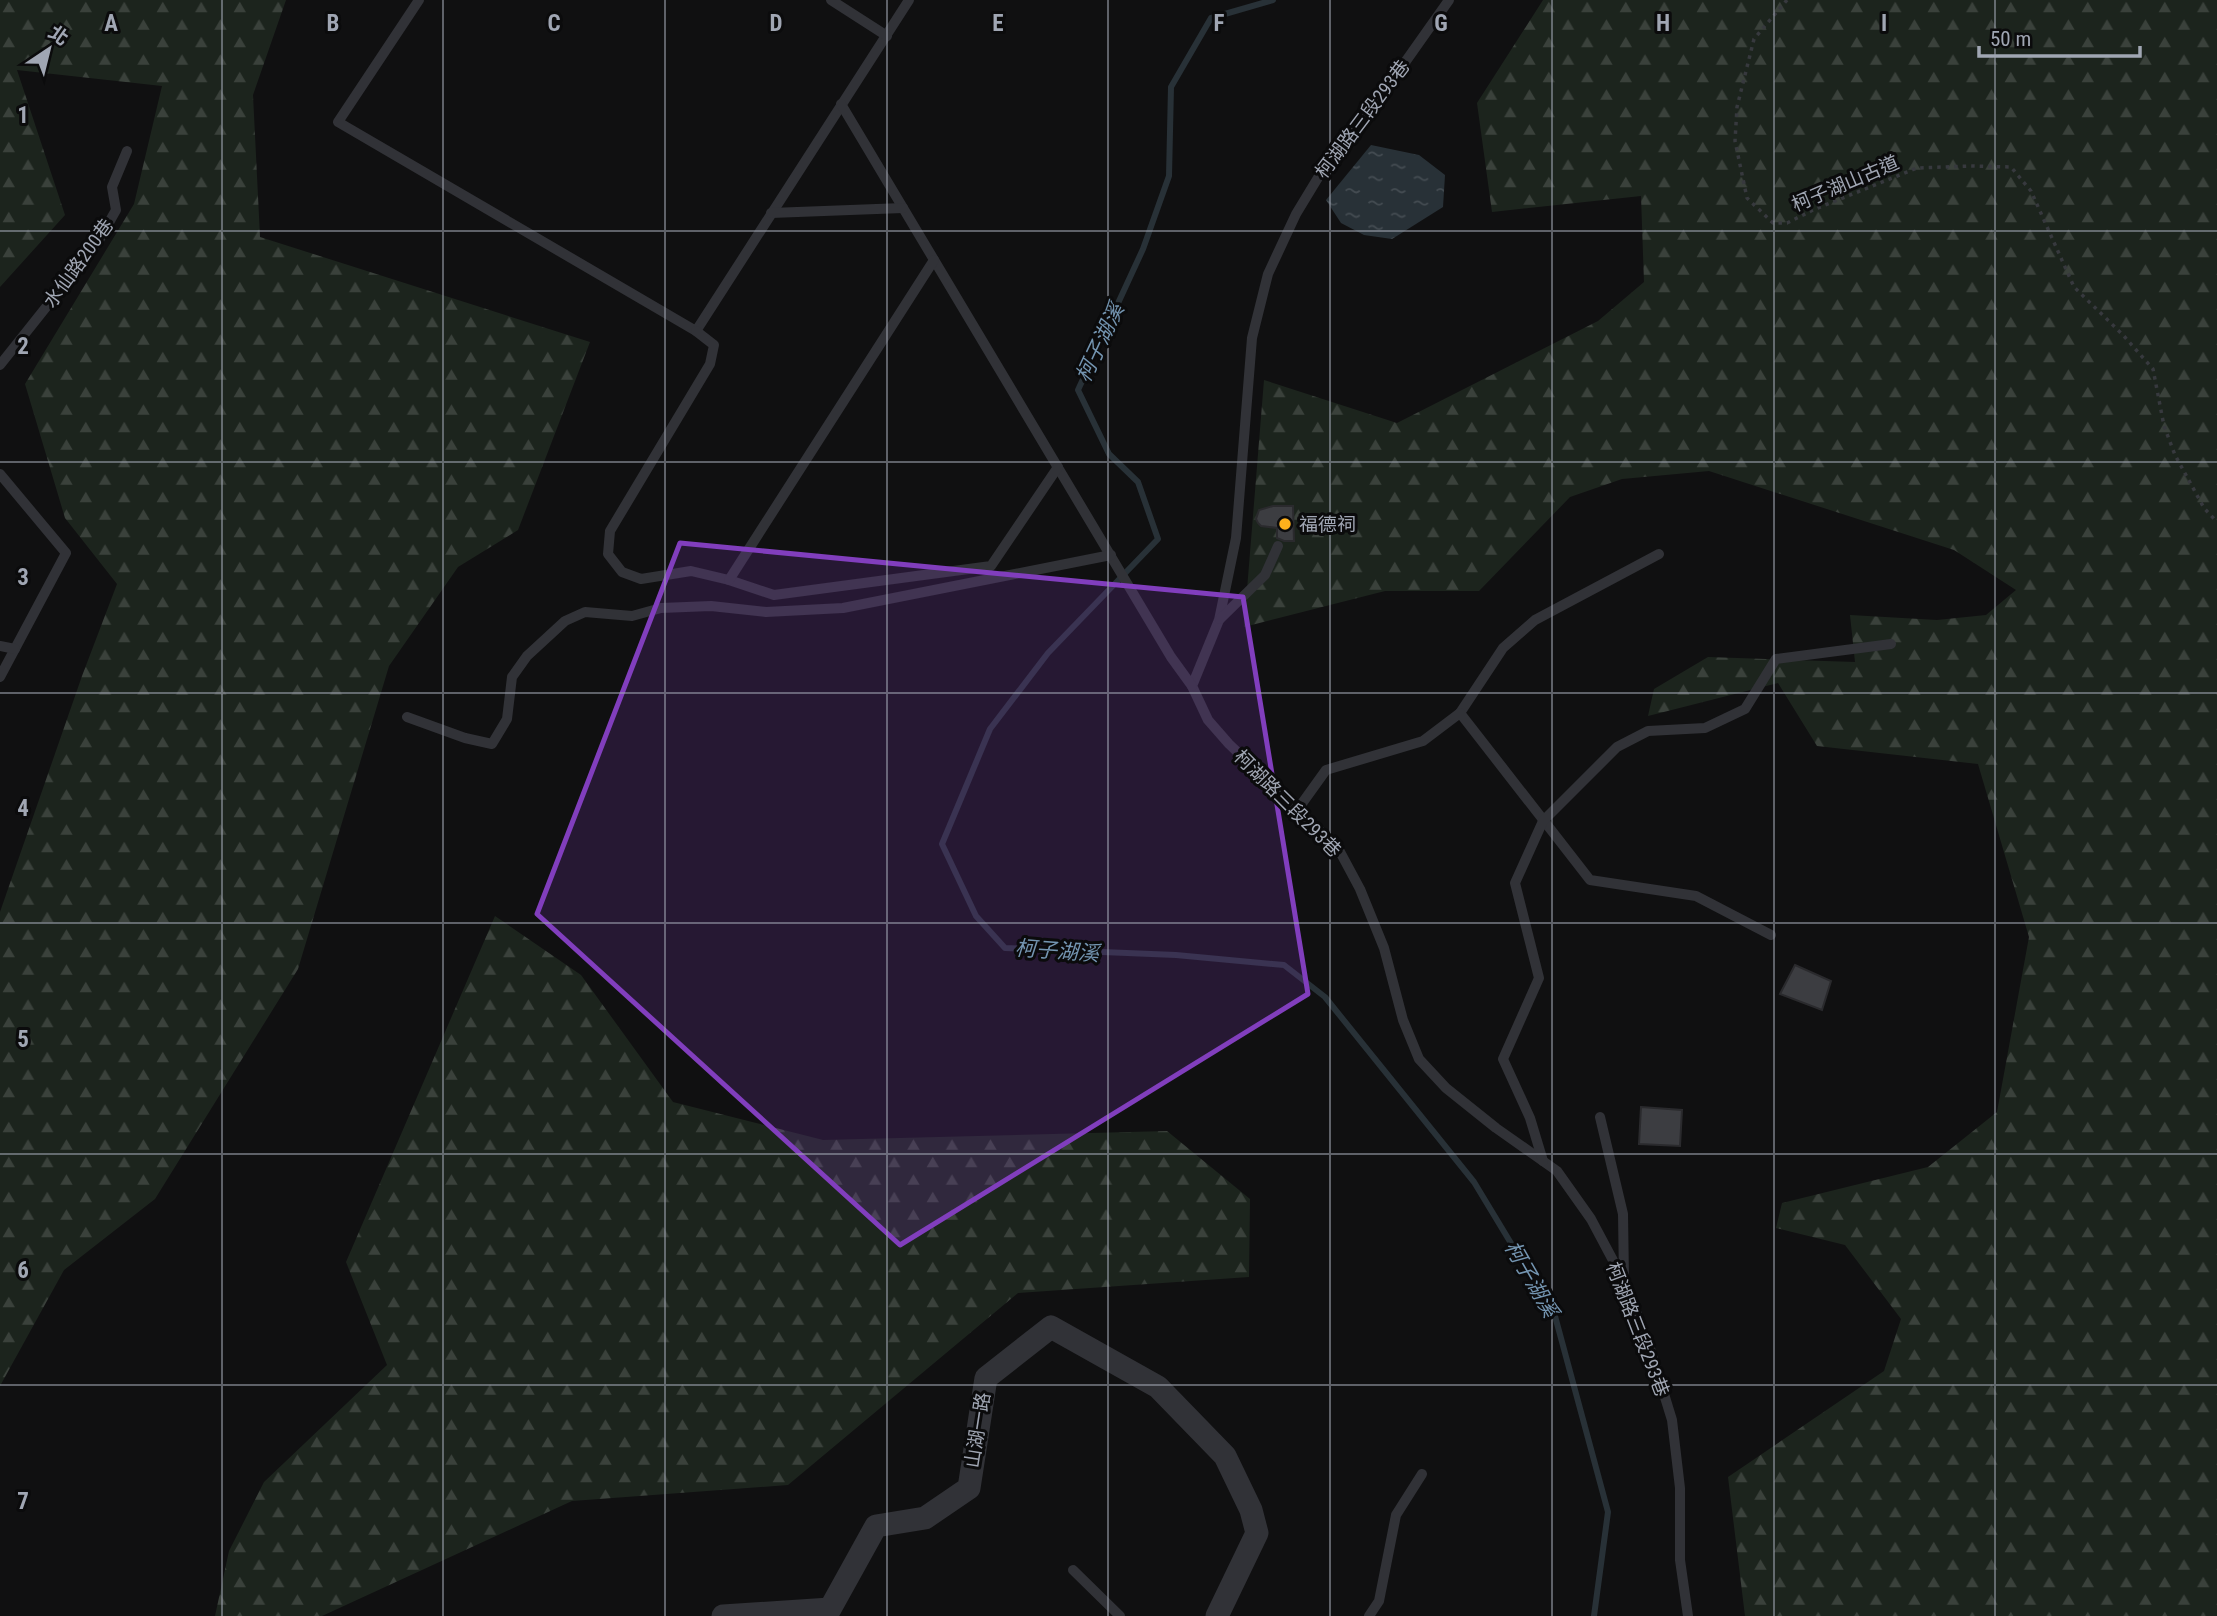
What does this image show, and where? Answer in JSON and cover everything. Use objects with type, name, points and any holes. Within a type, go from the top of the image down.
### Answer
[{"type":"street","name":"山湖一路","points":[[723,1616],[830,1609],[876,1526],[925,1518],[969,1488],[986,1378],[1051,1327],[1158,1387],[1225,1456],[1251,1510],[1256,1533],[1217,1616]]},
{"type":"lane","points":[[419,0],[338,122],[696,331],[714,345],[710,364],[610,531],[608,554],[621,572],[641,579],[691,571],[774,595],[991,566],[1058,467]]},
{"type":"lane","points":[[831,0],[887,36]]},
{"type":"lane","points":[[696,331],[909,0]]},
{"type":"lane","name":"柯湖路三段293巷","points":[[1449,0],[1389,85],[1333,153],[1296,214],[1268,274],[1252,338],[1236,538],[1219,620],[1192,686],[1208,720],[1229,744],[1338,848],[1360,889],[1384,948],[1403,1020],[1419,1059],[1447,1088],[1496,1128],[1557,1171],[1591,1219],[1624,1281],[1648,1342],[1672,1420],[1680,1488],[1680,1560],[1688,1616]]},
{"type":"lane","points":[[841,104],[1171,657],[1192,686]]},
{"type":"lane","name":"水仙路200巷","points":[[0,365],[98,242],[116,210],[112,187],[127,151]]},
{"type":"lane","points":[[771,213],[903,208]]},
{"type":"lane","points":[[729,580],[934,260]]},
{"type":"lane","points":[[0,474],[66,553],[0,677]]},
{"type":"lane","points":[[1219,620],[1265,575],[1278,546]]},
{"type":"lane","points":[[1298,809],[1326,770],[1423,741],[1460,713],[1503,648],[1535,620],[1659,554]]},
{"type":"lane","points":[[407,717],[465,738],[492,744],[506,719],[512,677],[527,656],[565,621],[585,612],[632,616],[661,608],[710,606],[766,612],[843,608],[1111,555]]},
{"type":"lane","points":[[1543,1161],[1530,1118],[1503,1059],[1539,978],[1516,883],[1543,821],[1617,747],[1648,731],[1705,728],[1745,709],[1776,659],[1891,644]]},
{"type":"lane","points":[[0,646],[15,649]]},
{"type":"lane","points":[[1460,713],[1590,880],[1696,896],[1771,935]]},
{"type":"lane","points":[[1600,1117],[1623,1214],[1624,1281]]},
{"type":"lane","points":[[1370,1616],[1379,1601],[1396,1516],[1422,1474]]},
{"type":"lane","points":[[1073,1570],[1120,1616]]},
{"type":"path","name":"柯子湖山古道","points":[[1787,0],[1754,39],[1740,97],[1735,141],[1747,198],[1773,223],[1787,223],[1917,168],[2011,167],[2031,191],[2074,287],[2153,369],[2164,426],[2175,455],[2204,508],[2217,522]]},
{"type":"highlighted area","points":[[680,543],[1243,597],[1308,994],[900,1245],[537,914]]},
{"type":"green space","points":[[0,0],[286,0],[253,95],[260,237],[590,342],[518,530],[458,567],[389,666],[298,969],[155,1199],[64,1270],[0,1386],[0,912],[117,584],[65,518],[25,384],[134,204],[162,86],[17,70],[65,215],[0,287]]},
{"type":"green space","points":[[1543,0],[2217,0],[2217,1616],[1745,1616],[1728,1477],[1884,1371],[1901,1319],[1845,1245],[1776,1228],[1782,1203],[1928,1167],[1997,1112],[2029,937],[1978,764],[1817,746],[1778,683],[1648,716],[1654,689],[1708,657],[1855,662],[1850,615],[1937,620],[1986,615],[2016,590],[1954,550],[1709,471],[1622,479],[1570,497],[1479,591],[1385,591],[1244,627],[1264,380],[1397,423],[1598,321],[1644,282],[1641,196],[1492,212],[1477,103]]},
{"type":"green space","points":[[495,916],[581,975],[673,1102],[823,1140],[1167,1131],[1250,1199],[1249,1277],[1018,1293],[788,1485],[572,1501],[322,1616],[215,1616],[229,1551],[264,1482],[387,1365],[346,1262]]},
{"type":"water","points":[[1371,145],[1419,155],[1445,175],[1443,207],[1392,239],[1364,235],[1341,223],[1326,200]]},
{"type":"building","name":"福德祠","points":[[1273,506],[1293,506],[1294,541],[1277,538],[1277,528],[1261,526],[1258,523],[1256,519],[1259,510]]},
{"type":"building","points":[[1795,965],[1831,981],[1822,1010],[1780,994]]},
{"type":"building","points":[[1641,1107],[1682,1110],[1680,1146],[1639,1144]]},
{"type":"waterway","name":"柯子湖溪","points":[[1273,0],[1211,18],[1171,87],[1169,176],[1143,249],[1078,390],[1109,454],[1138,482],[1158,539],[1048,653],[990,729],[942,844],[976,916],[1005,948],[1176,955],[1284,965],[1325,997],[1474,1182],[1555,1316],[1608,1512],[1594,1616]]},
{"type":"place","name":"福德祠","points":[[1285,524]]}]
